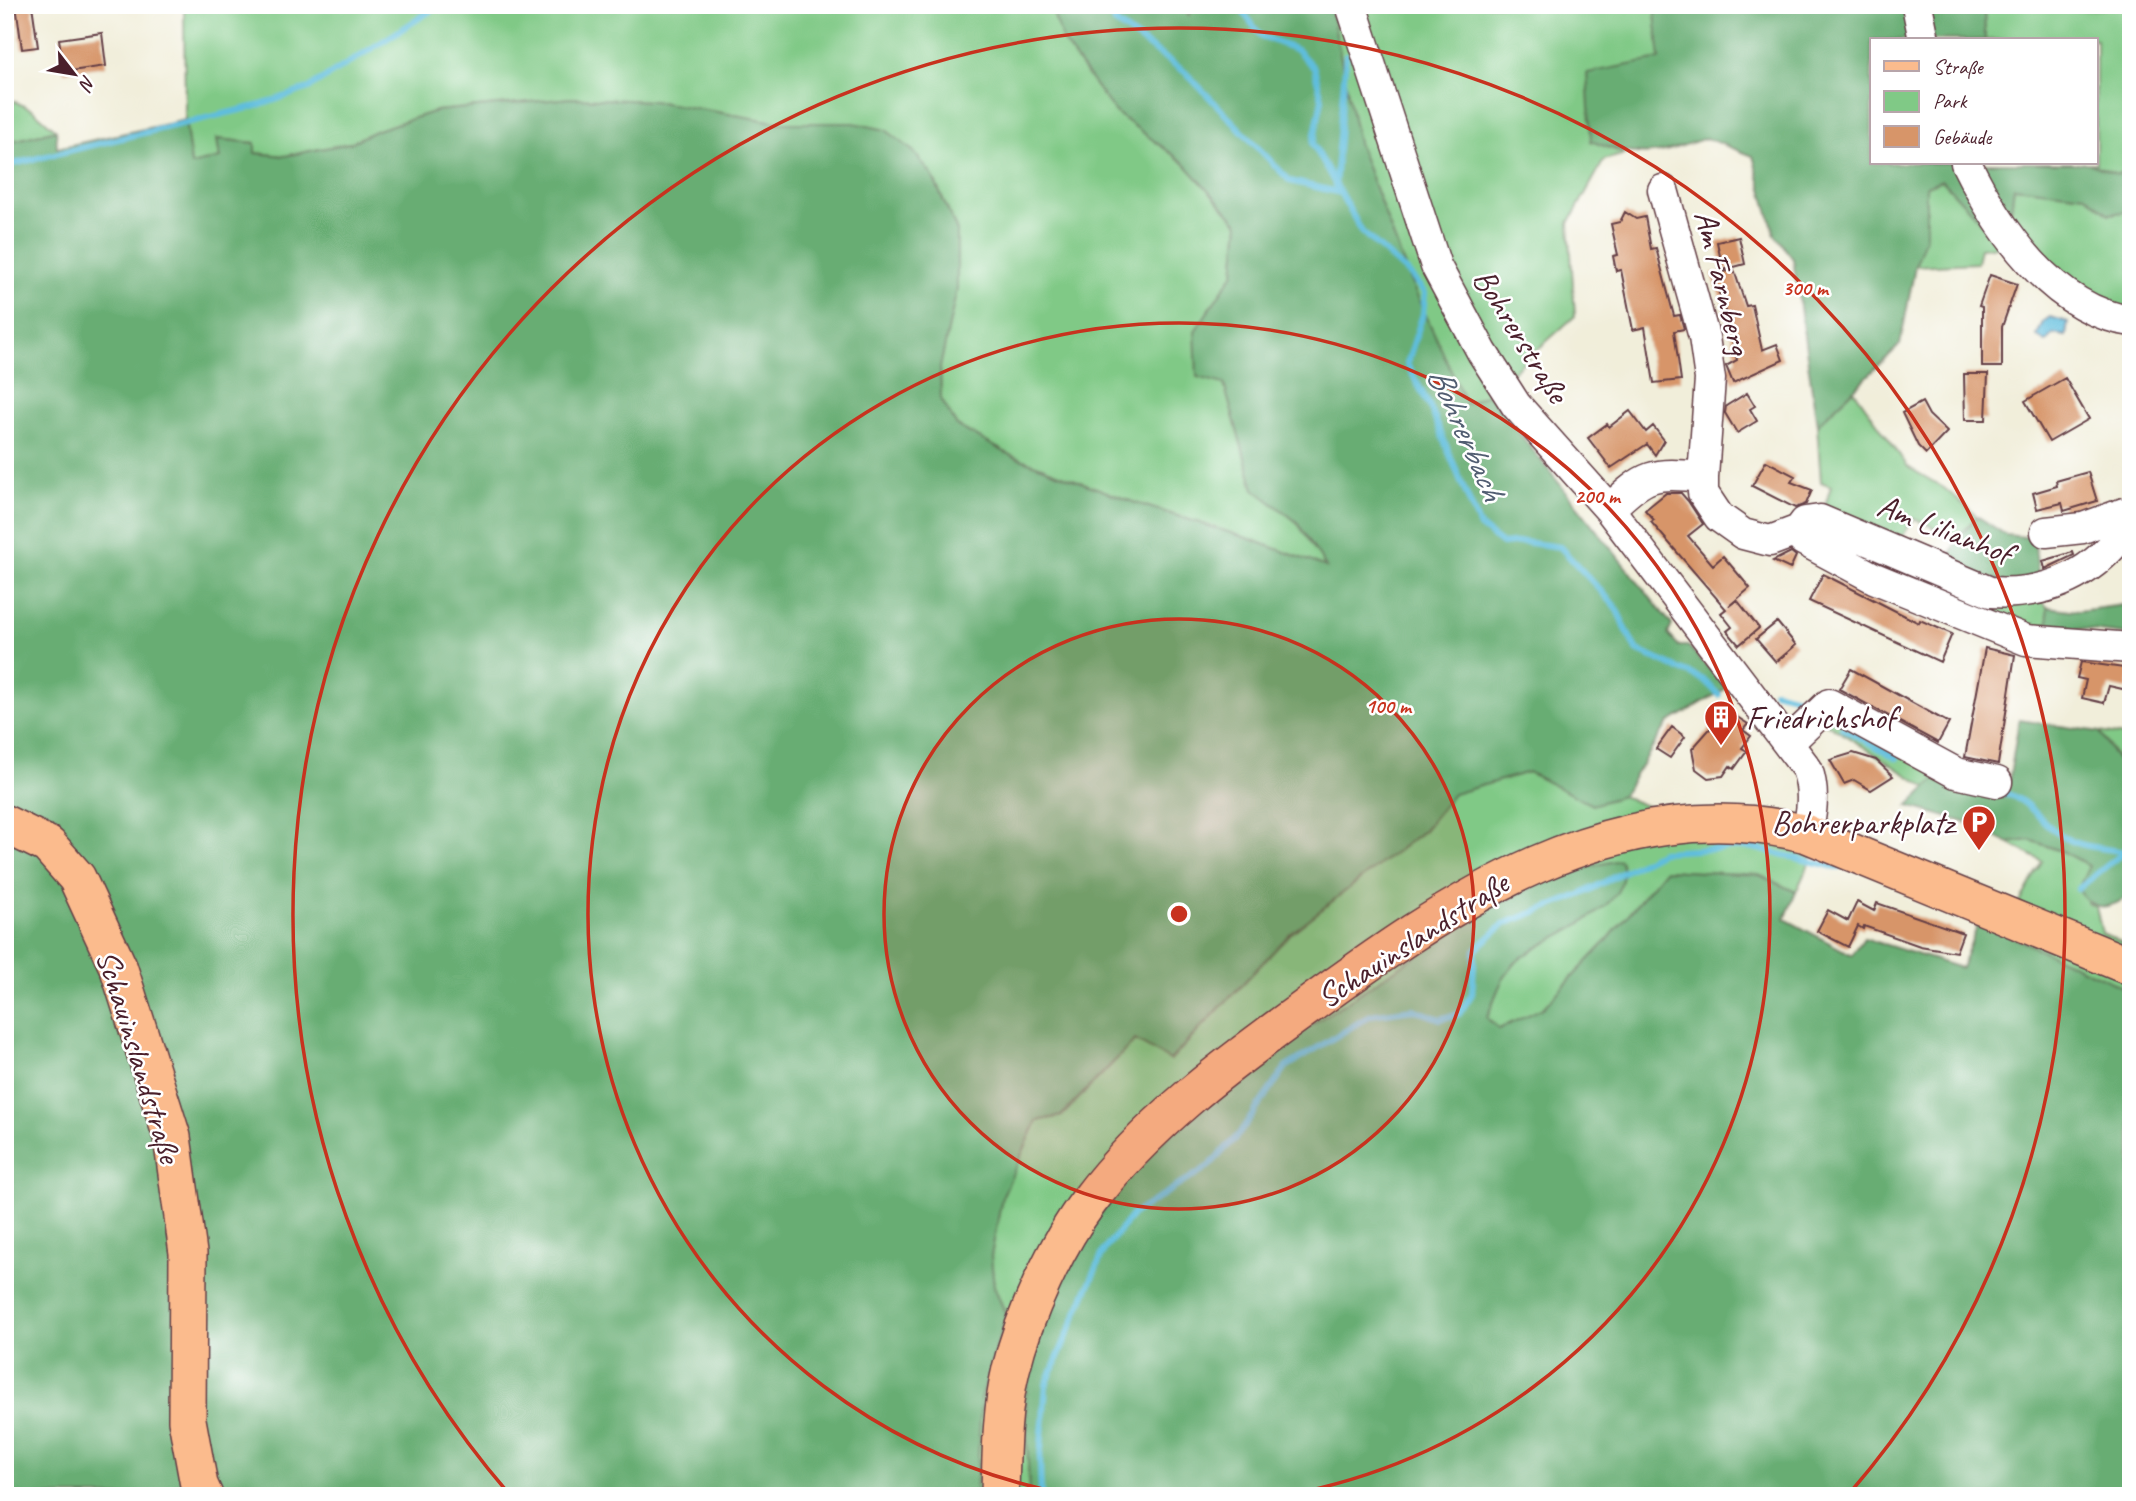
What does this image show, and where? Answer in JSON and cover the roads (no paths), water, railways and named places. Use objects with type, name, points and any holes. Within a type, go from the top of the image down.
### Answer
[{"type":"main road","name":"Schauinslandstraße","points":[[1000,1496],[1001,1437],[1011,1369],[1030,1311],[1058,1252],[1088,1202],[1130,1152],[1179,1105],[1253,1046],[1438,915],[1506,876],[1552,857],[1684,816],[1759,823],[1807,834],[2131,967]]},
{"type":"main road","name":"Schauinslandstraße","points":[[5,824],[48,845],[77,878],[119,969],[172,1137],[188,1252],[187,1420],[199,1485],[204,1496]]},
{"type":"street","name":"Bohrerstraße","points":[[1351,5],[1436,265],[1506,392],[1609,509],[1807,769],[1812,786],[1807,834]]},
{"type":"street","points":[[1917,5],[1924,38]]},
{"type":"street","points":[[1967,164],[2005,233],[2044,278],[2098,310],[2131,321]]},
{"type":"street","name":"Am Farnberg","points":[[1663,190],[1704,337],[1710,379],[1703,477]]},
{"type":"street","points":[[1609,509],[1649,476],[1669,474],[1703,477]]},
{"type":"street","name":"Am Lilianhof","points":[[1703,477],[1703,493],[1719,517],[1744,534],[1770,541],[1799,530],[1805,522],[1819,520],[1990,592],[2016,593],[2036,590],[2085,571],[2115,545],[2131,523]]},
{"type":"street","points":[[2046,532],[2083,528],[2124,513],[2131,516]]},
{"type":"street","name":"Am Lilianhof","points":[[1799,530],[1803,540],[1874,578],[2026,640],[2131,648]]},
{"type":"street","points":[[1789,742],[1821,713],[1956,773],[1997,782]]},
{"type":"water","points":[[2050,317],[2068,322],[2066,336],[2054,334],[2046,342],[2037,336],[2043,322]]},
{"type":"waterway","points":[[5,166],[261,105],[309,88],[440,5]]},
{"type":"waterway","points":[[1113,5],[1114,22],[1185,72],[1290,181],[1337,192]]},
{"type":"waterway","name":"Bohrerbach","points":[[1238,5],[1261,36],[1297,50],[1314,68],[1322,99],[1313,144],[1362,232],[1411,276],[1425,293],[1423,314],[1407,364],[1430,407],[1480,527],[1502,544],[1524,542],[1560,547],[1615,606],[1636,650],[1704,680],[1719,695]]},
{"type":"waterway","points":[[1335,185],[1346,55]]},
{"type":"waterway","name":"Bohrerbach","points":[[1774,691],[1805,699],[1814,707]]},
{"type":"waterway","name":"Bohrerbach","points":[[1842,728],[1897,758]]},
{"type":"waterway","name":"Bohrerbach","points":[[2000,792],[2027,805],[2053,830],[2070,840],[2087,846],[2131,853]]},
{"type":"waterway","points":[[1041,1496],[1040,1459],[1046,1385],[1104,1250],[1133,1214],[1209,1166],[1239,1134],[1286,1067],[1371,1015],[1413,1009],[1440,1019],[1459,1014],[1472,994],[1475,950],[1504,924],[1580,895],[1661,852],[1749,847],[1839,868]]},
{"type":"waterway","points":[[2078,889],[2124,852]]},
{"type":"place","name":"Friedrichshof","points":[[1721,747]]},
{"type":"place","name":"Bohrerparkplatz","points":[[1979,852]]}]
